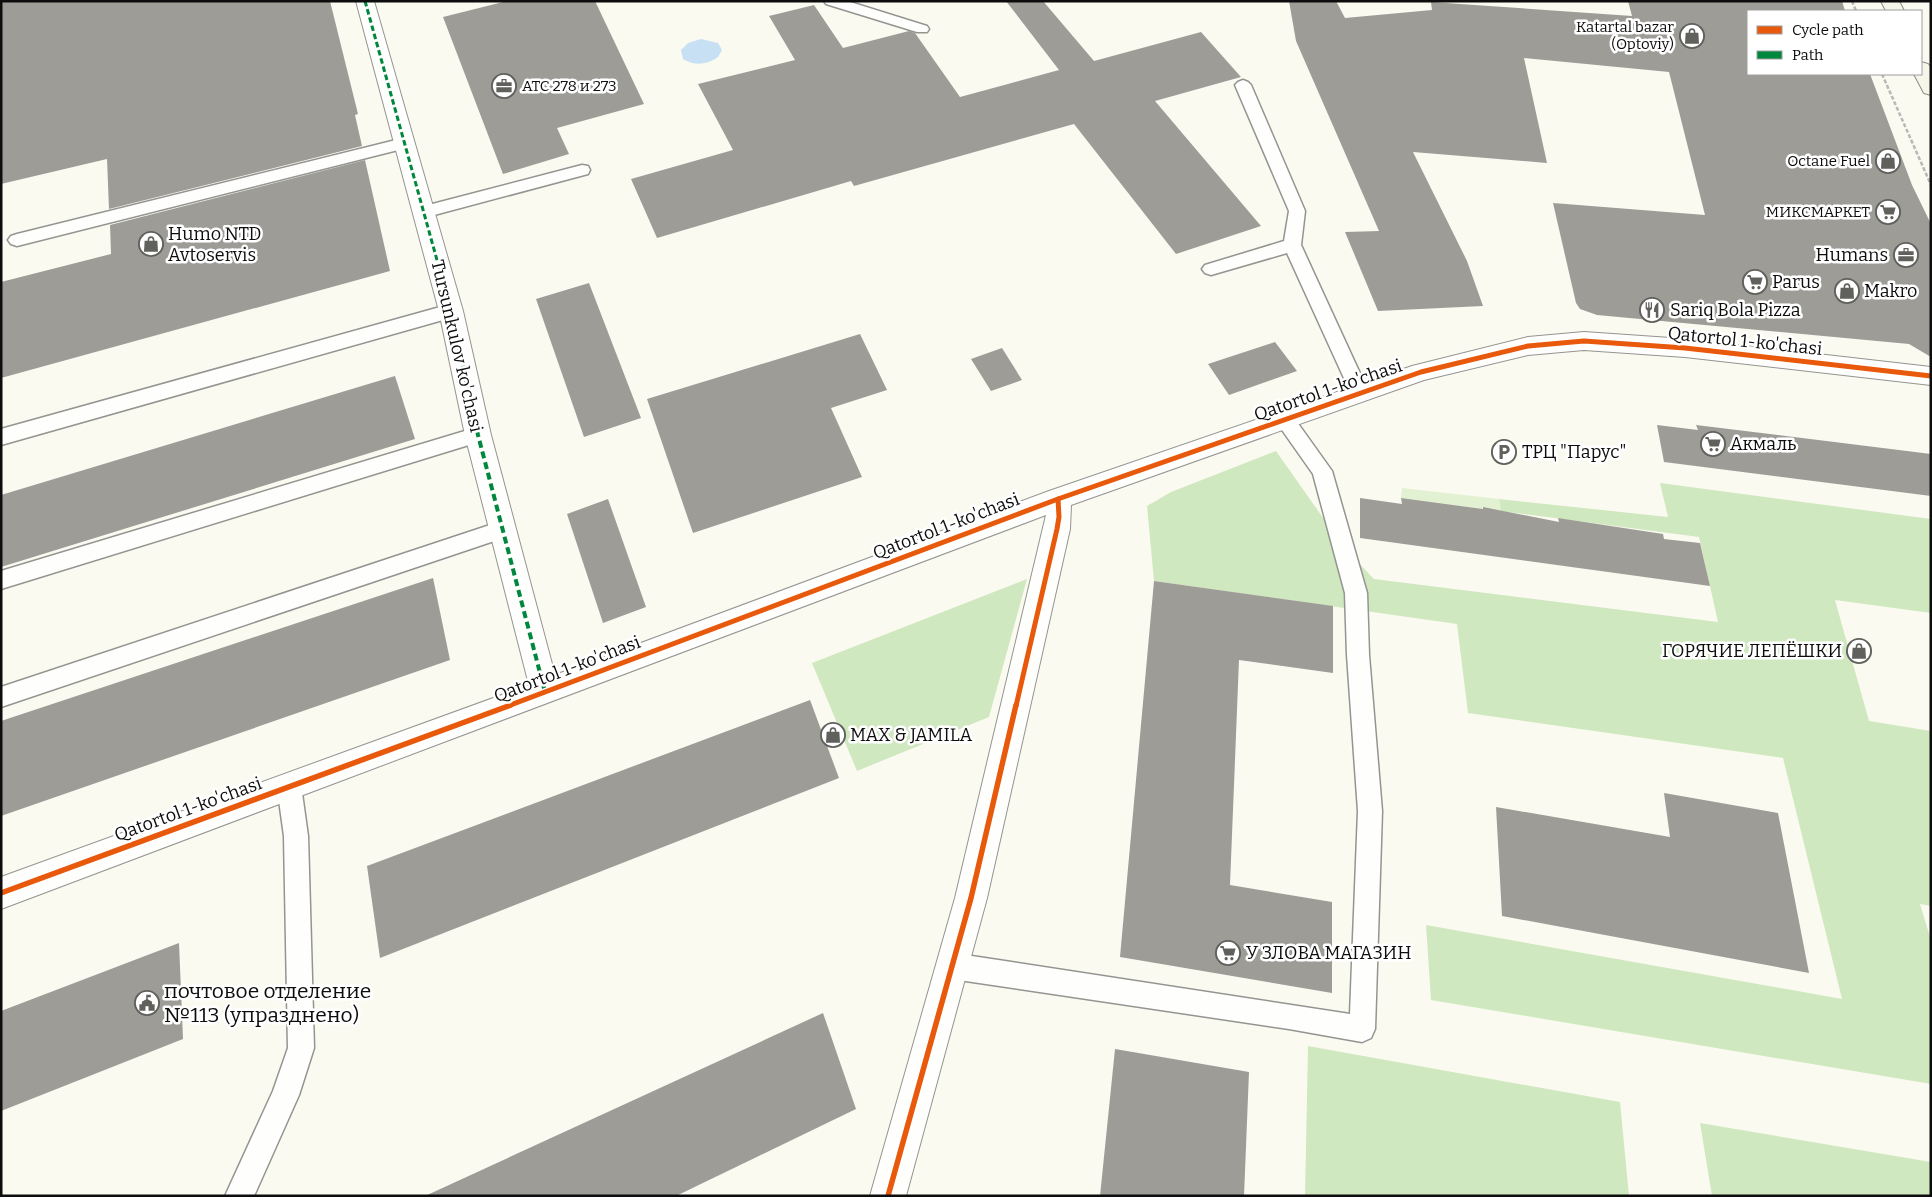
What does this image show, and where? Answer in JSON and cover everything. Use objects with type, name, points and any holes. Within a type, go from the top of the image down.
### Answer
[{"type":"main road","points":[[1922,70],[1931,90]]},
{"type":"street","name":"Tursunkulov ko'chasi","points":[[365,1],[451,311],[478,434],[546,692]]},
{"type":"street","name":"Qatortol 1-ko'chasi","points":[[1,893],[546,692],[1058,499],[1421,372],[1528,346],[1566,342],[1668,347],[1931,376]]},
{"type":"street","points":[[888,1196],[971,898],[1058,529],[1060,516],[1058,499]]},
{"type":"lane","points":[[831,1],[922,29]]},
{"type":"lane","points":[[1243,85],[1297,211],[1292,245],[1360,393]]},
{"type":"lane","points":[[18,240],[404,143]]},
{"type":"lane","points":[[423,212],[582,170]]},
{"type":"lane","points":[[1211,269],[1292,245]]},
{"type":"lane","points":[[1,436],[451,311]]},
{"type":"lane","points":[[952,966],[1362,1029],[1370,810],[1358,655],[1356,593],[1322,471],[1285,420]]},
{"type":"lane","points":[[1,580],[478,434]]},
{"type":"lane","points":[[1,697],[502,530]]},
{"type":"lane","points":[[239,1196],[285,1095],[301,1048],[296,836],[289,786]]},
{"type":"path","points":[[1882,75],[1931,185]]},
{"type":"green space","points":[[1276,451],[1345,549],[1374,579],[1718,622],[1699,537],[1501,511],[1499,499],[1668,517],[1660,483],[1931,519],[1931,613],[1835,600],[1869,721],[1931,731],[1931,906],[1920,904],[1931,940],[1931,1084],[1431,1000],[1426,925],[1842,999],[1783,758],[1468,713],[1457,624],[1154,581],[1147,506],[1171,492]]},
{"type":"green space","points":[[1402,488],[1499,499],[1501,511],[1401,498]]},
{"type":"green space","points":[[1027,579],[989,717],[857,771],[812,663]]},
{"type":"green space","points":[[1308,1046],[1620,1102],[1629,1196],[1305,1196]]},
{"type":"green space","points":[[1700,1123],[1931,1162],[1931,1196],[1712,1196]]},
{"type":"water","points":[[701,39],[718,43],[722,50],[718,57],[700,64],[683,59],[681,50],[688,43]]},
{"type":"building","points":[[1,1],[330,1],[358,114],[355,115],[362,146],[109,209],[107,159],[1,184]]},
{"type":"building","points":[[507,1],[595,1],[644,104],[557,128],[569,154],[503,174],[443,17]]},
{"type":"building","points":[[1006,1],[1043,1],[1094,61],[1201,32],[1241,77],[1155,101],[1261,226],[1176,254],[1074,124],[854,186],[851,181],[657,238],[631,179],[733,150],[698,84],[795,60],[769,16],[814,5],[843,48],[909,31],[915,33],[960,97],[1059,70]]},
{"type":"building","points":[[1289,1],[1336,1],[1345,18],[1432,10],[1431,2],[1632,16],[1628,1],[1842,1],[1845,10],[1747,10],[1747,75],[1870,75],[1912,185],[1931,224],[1931,357],[1909,344],[1597,315],[1580,309],[1576,303],[1553,203],[1705,215],[1669,72],[1524,58],[1547,163],[1413,152],[1467,261],[1483,306],[1378,311],[1345,232],[1379,231],[1296,41]]},
{"type":"building","points":[[365,160],[390,271],[1,378],[1,282],[111,254],[110,225]]},
{"type":"building","points":[[589,283],[641,418],[584,437],[536,299]]},
{"type":"building","points":[[860,334],[887,390],[831,408],[862,477],[693,533],[647,399]]},
{"type":"building","points":[[1275,342],[1297,371],[1229,395],[1208,364]]},
{"type":"building","points":[[1002,348],[1022,380],[991,391],[971,359]]},
{"type":"building","points":[[395,376],[415,439],[1,567],[1,495]]},
{"type":"building","points":[[1657,425],[1698,430],[1696,425],[1931,454],[1931,496],[1664,462]]},
{"type":"building","points":[[1360,498],[1402,504],[1401,498],[1483,509],[1483,507],[1559,522],[1558,518],[1663,534],[1664,539],[1700,543],[1710,586],[1360,538]]},
{"type":"building","points":[[608,499],[646,607],[603,623],[567,514]]},
{"type":"building","points":[[433,578],[450,660],[1,816],[1,721]]},
{"type":"building","points":[[1154,581],[1333,606],[1333,673],[1239,660],[1230,885],[1332,902],[1332,993],[1120,957]]},
{"type":"building","points":[[810,700],[839,778],[380,958],[367,866]]},
{"type":"building","points":[[1664,793],[1778,813],[1809,973],[1502,916],[1496,807],[1670,837]]},
{"type":"building","points":[[179,943],[183,1039],[1,1111],[1,1011]]},
{"type":"building","points":[[823,1013],[856,1109],[676,1196],[425,1196]]},
{"type":"building","points":[[1115,1049],[1249,1072],[1244,1196],[1100,1196]]},
{"type":"marked path","points":[[365,1],[451,311],[478,435],[545,692]]},
{"type":"cycle path","points":[[1,893],[545,692],[1058,499],[1421,372],[1528,346],[1584,341],[1685,348],[1931,376]]},
{"type":"cycle path","points":[[888,1196],[971,898],[1057,529],[1059,517],[1058,499]]},
{"type":"place","name":"Katartal bazar (Optoviy)","points":[[1692,36]]},
{"type":"place","name":"АТС 278 и 273","points":[[504,86]]},
{"type":"place","name":"Octane Fuel","points":[[1888,161]]},
{"type":"place","name":"МИКСМАРКЕТ","points":[[1888,212]]},
{"type":"place","name":"Humo NTD Avtoservis","points":[[151,244]]},
{"type":"place","name":"Humans","points":[[1906,255]]},
{"type":"place","name":"Parus","points":[[1755,282]]},
{"type":"place","name":"Makro","points":[[1847,291]]},
{"type":"place","name":"Sariq Bola Pizza","points":[[1652,310]]},
{"type":"place","name":"Акмаль","points":[[1713,444]]},
{"type":"place","name":"ТРЦ \"Парус\"","points":[[1504,452]]},
{"type":"place","name":"ГОРЯЧИЕ ЛЕПЁШКИ","points":[[1859,651]]},
{"type":"place","name":"MAX & JAMILA","points":[[833,735]]},
{"type":"place","name":"У ЗЛОВА МАГАЗИН","points":[[1228,953]]},
{"type":"place","name":"почтовое отделение №113 (упразднено)","points":[[147,1003]]}]
